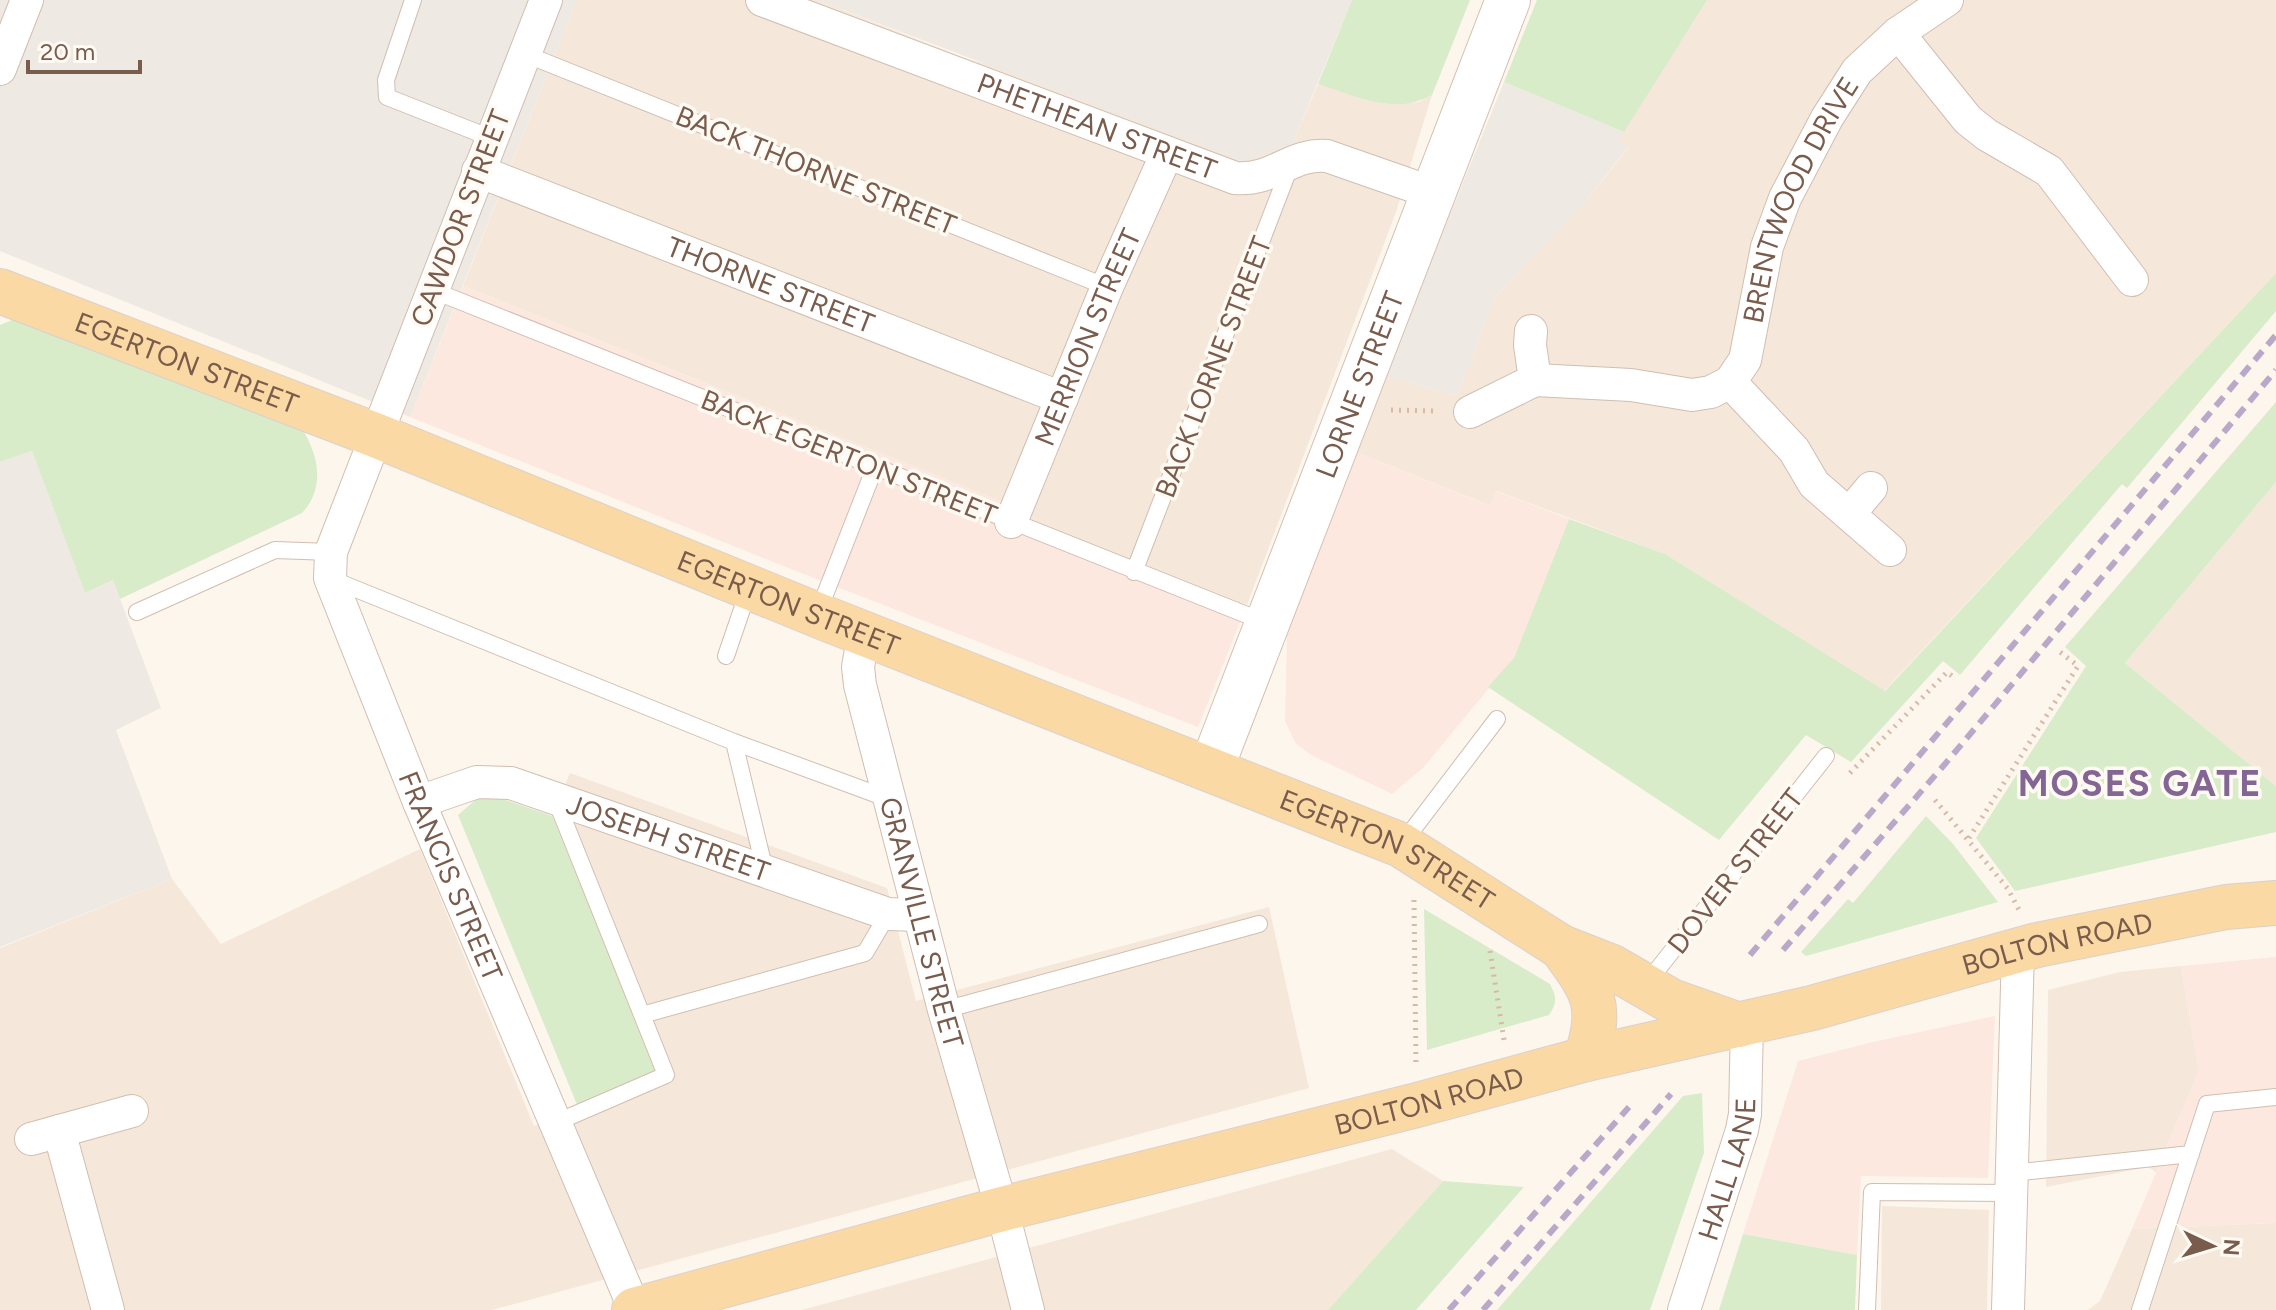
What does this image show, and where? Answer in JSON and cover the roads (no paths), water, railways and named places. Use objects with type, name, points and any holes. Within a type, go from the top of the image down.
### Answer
[{"type":"main road","name":"EGERTON STREET","points":[[0,291],[375,435],[817,615],[1407,848],[1561,947],[1612,967],[1671,1001],[1743,1024]]},
{"type":"main road","points":[[2226,907],[2276,888]]},
{"type":"main road","points":[[2226,907],[2276,903]]},
{"type":"main road","name":"BOLTON ROAD","points":[[635,1310],[1002,1209],[1417,1105],[1586,1059],[1743,1024],[2028,947],[2226,907]]},
{"type":"main road","name":"EGERTON STREET","points":[[1561,947],[1589,985],[1595,1006],[1594,1031],[1586,1059]]},
{"type":"street","points":[[0,69],[27,0]]},
{"type":"street","name":"CAWDOR STREET","points":[[375,435],[546,0]]},
{"type":"street","name":"PHETHEAN STREET","points":[[762,0],[1235,178],[1263,177],[1292,162],[1315,155],[1327,156],[1433,193]]},
{"type":"street","name":"LORNE STREET","points":[[1211,769],[1508,0]]},
{"type":"street","name":"BRENTWOOD DRIVE","points":[[1730,382],[1745,360],[1767,247],[1785,198],[1827,118],[1857,71],[1898,33],[1947,0]]},
{"type":"street","points":[[1898,33],[1968,120],[1987,135],[2049,171],[2132,280]]},
{"type":"street","name":"MERRION STREET","points":[[1011,522],[1107,287],[1167,153]]},
{"type":"street","name":"THORNE STREET","points":[[478,171],[1062,398]]},
{"type":"street","points":[[1531,331],[1535,380]]},
{"type":"street","points":[[1470,412],[1535,380],[1631,385],[1692,395],[1711,392],[1730,382],[1794,450],[1814,484],[1890,550]]},
{"type":"street","points":[[331,565],[375,435]]},
{"type":"street","points":[[1849,514],[1871,488]]},
{"type":"street","name":"FRANCIS STREET","points":[[331,565],[419,802],[635,1310]]},
{"type":"street","name":"GRANVILLE STREET","points":[[864,633],[858,667],[860,685],[889,799],[904,914],[944,1010],[1028,1310]]},
{"type":"street","name":"JOSEPH STREET","points":[[419,802],[477,782],[511,783],[765,871],[904,914]]},
{"type":"street","points":[[2008,1310],[2012,1183],[2028,947]]},
{"type":"street","name":"HALL LANE","points":[[1684,1310],[1742,1130],[1745,1114],[1743,1024]]},
{"type":"street","points":[[108,1310],[45,1135],[132,1111]]},
{"type":"lane","points":[[413,0],[386,80],[387,97],[491,138]]},
{"type":"lane","name":"BACK THORNE STREET","points":[[525,54],[1107,287]]},
{"type":"lane","name":"BACK LORNE STREET","points":[[1134,572],[1292,162]]},
{"type":"lane","name":"BACK EGERTON STREET","points":[[432,290],[1267,623]]},
{"type":"lane","points":[[817,615],[875,467]]},
{"type":"lane","points":[[137,612],[275,550],[331,565],[734,742],[889,799]]},
{"type":"lane","points":[[726,656],[750,588]]},
{"type":"lane","points":[[1407,848],[1497,719]]},
{"type":"lane","points":[[734,742],[765,871]]},
{"type":"lane","name":"DOVER STREET","points":[[1645,985],[1826,756]]},
{"type":"lane","points":[[554,797],[666,1075],[555,1123]]},
{"type":"lane","points":[[642,1015],[865,953],[904,914]]},
{"type":"lane","points":[[944,1010],[1259,924]]},
{"type":"lane","points":[[2140,1310],[2207,1104],[2276,1097]]},
{"type":"lane","points":[[1867,1310],[1872,1192],[2012,1183],[2191,1154]]},
{"type":"railway","points":[[1750,955],[2276,335]]},
{"type":"railway","points":[[1783,950],[1945,764],[2276,370]]},
{"type":"railway","points":[[1483,1310],[1671,1094]]},
{"type":"railway","points":[[1449,1310],[1629,1107]]},
{"type":"district","name":"MOSES GATE","points":[[2140,783]]}]
